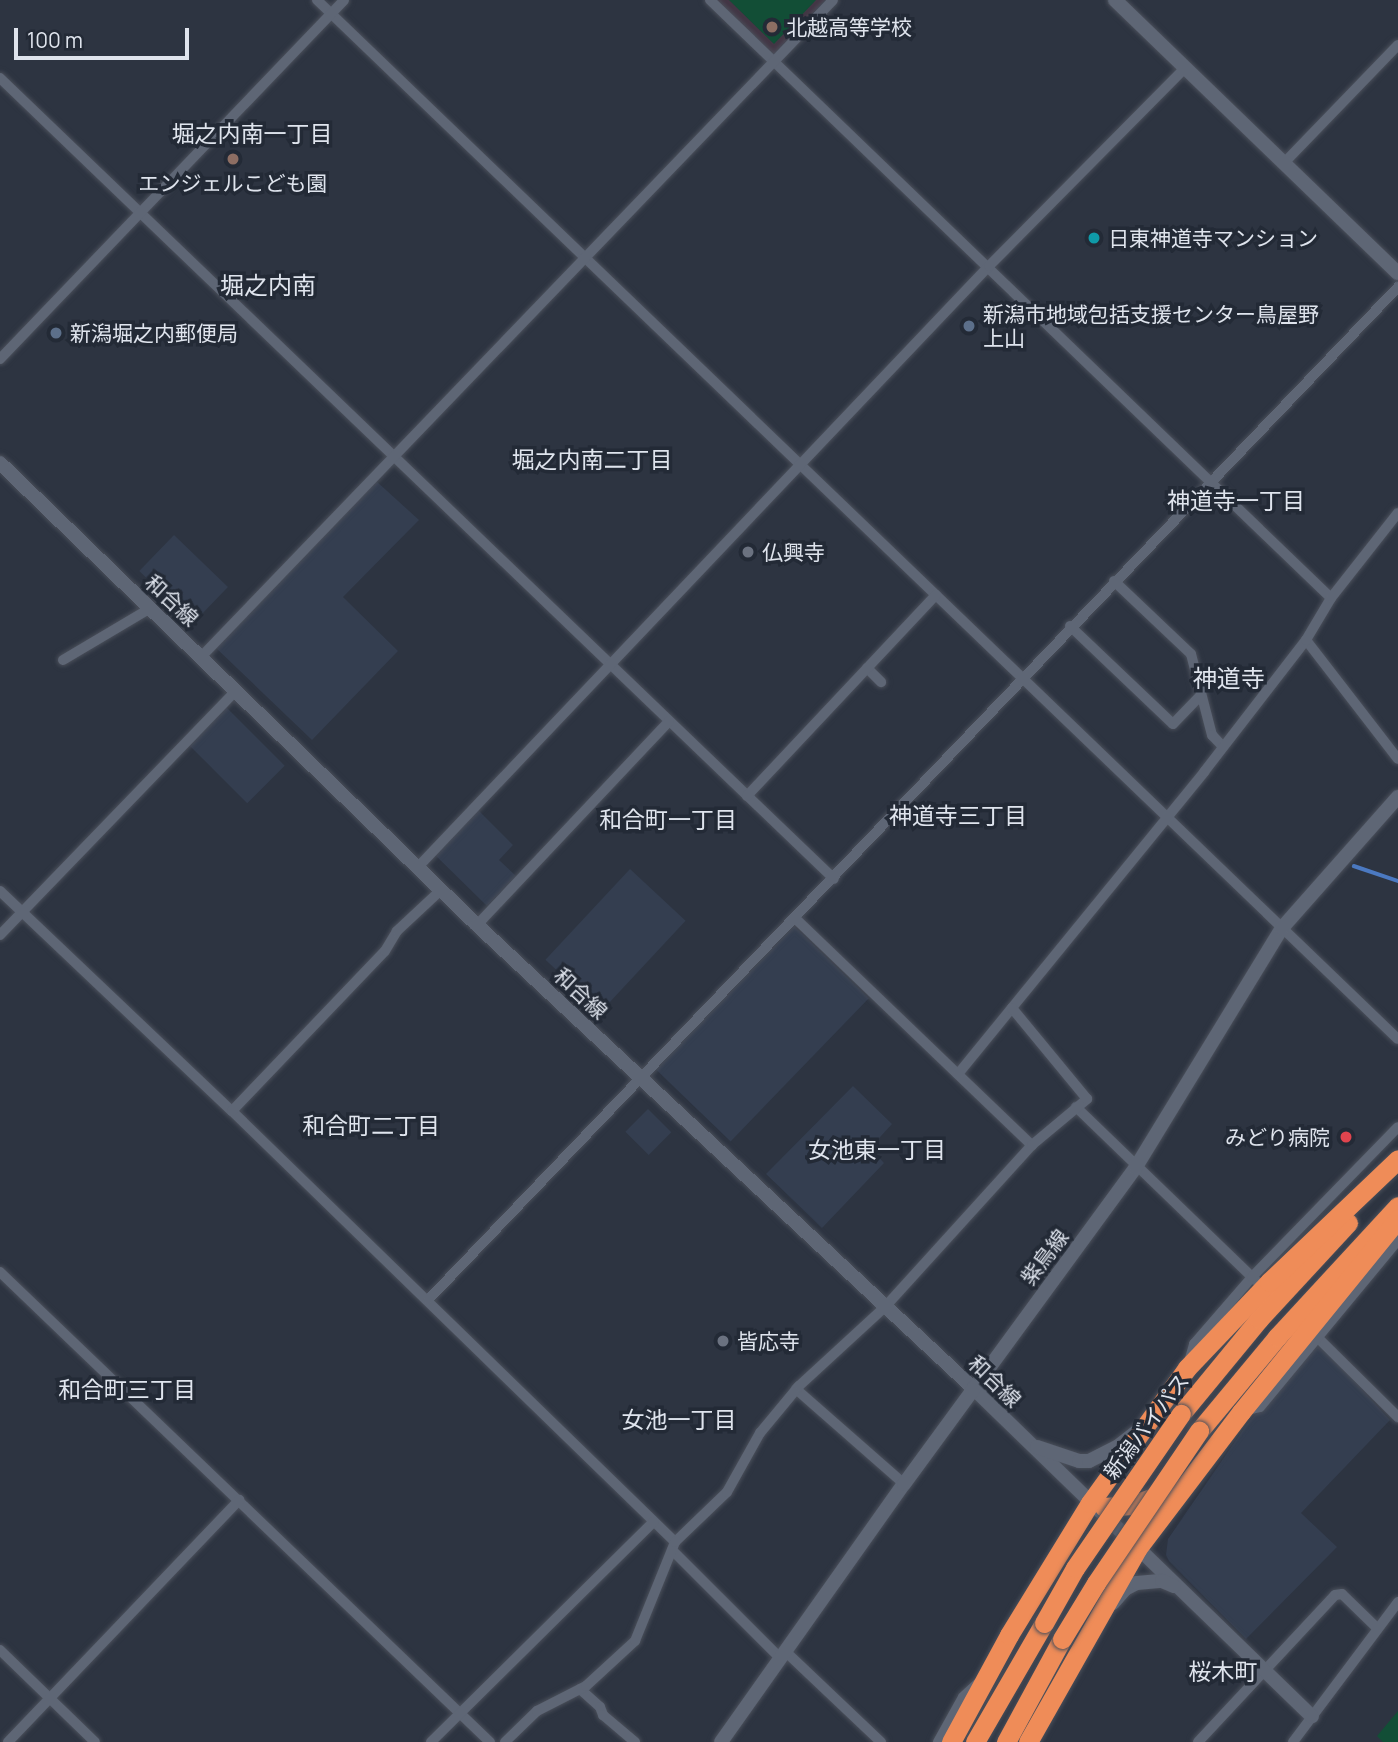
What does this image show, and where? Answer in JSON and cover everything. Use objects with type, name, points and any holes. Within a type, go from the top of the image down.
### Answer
[{"type":"highway","points":[[951,1742],[1026,1607],[1090,1503],[1187,1368],[1269,1282],[1398,1159]]},
{"type":"highway","name":"新潟バイパス","points":[[975,1742],[1097,1534],[1181,1414],[1259,1319],[1398,1171]]},
{"type":"highway","points":[[1006,1742],[1096,1583],[1199,1431],[1277,1337],[1398,1206]]},
{"type":"highway","points":[[1028,1742],[1137,1549],[1241,1412],[1398,1219]]},
{"type":"highway","points":[[1090,1503],[1108,1508],[1132,1505],[1163,1494],[1197,1470]]},
{"type":"highway","points":[[1026,1607],[1058,1568],[1093,1537],[1114,1534],[1137,1549]]},
{"type":"street","points":[[317,0],[1398,1039]]},
{"type":"street","points":[[0,359],[344,0]]},
{"type":"street","points":[[710,0],[1331,598]]},
{"type":"street","points":[[202,656],[832,0]]},
{"type":"street","points":[[1115,0],[1398,273]]},
{"type":"street","points":[[1284,163],[1398,44]]},
{"type":"street","points":[[418,867],[989,266],[1185,68]]},
{"type":"street","points":[[0,78],[394,454],[608,665],[834,879]]},
{"type":"street","points":[[428,1300],[640,1077],[796,919],[1070,625],[1211,483],[1398,286]]},
{"type":"street","name":"和合線","points":[[0,463],[477,925],[973,1388],[1312,1717]]},
{"type":"street","points":[[958,1074],[1223,747],[1306,639],[1331,598],[1398,513]]},
{"type":"street","points":[[1114,581],[1191,654],[1212,734],[1223,747]]},
{"type":"street","points":[[747,796],[936,595]]},
{"type":"street","points":[[62,660],[149,608]]},
{"type":"street","points":[[1070,625],[1173,724],[1201,695]]},
{"type":"street","points":[[1306,639],[1398,760]]},
{"type":"street","points":[[867,668],[881,681]]},
{"type":"street","points":[[0,935],[236,691]]},
{"type":"street","points":[[477,925],[669,722]]},
{"type":"street","name":"紫鳥線","points":[[721,1742],[973,1388],[1136,1167],[1282,928],[1398,797]]},
{"type":"street","points":[[232,1111],[385,951],[397,931],[441,890]]},
{"type":"street","points":[[0,891],[428,1300],[653,1522],[673,1546],[783,1655],[881,1742]]},
{"type":"street","points":[[796,919],[1032,1145]]},
{"type":"street","points":[[505,1742],[537,1712],[580,1689],[635,1641],[673,1546],[727,1492],[760,1433],[796,1389],[884,1307],[1032,1145],[1087,1099],[1012,1008]]},
{"type":"street","points":[[1076,1107],[1255,1280]]},
{"type":"street","points":[[1187,1368],[1194,1344],[1398,1127]]},
{"type":"street","points":[[1241,1412],[1260,1407],[1315,1334],[1398,1240]]},
{"type":"street","points":[[0,1272],[239,1500],[458,1715],[490,1742]]},
{"type":"street","points":[[1315,1334],[1398,1418]]},
{"type":"street","points":[[796,1389],[904,1484]]},
{"type":"street","points":[[1030,1444],[1064,1457],[1089,1461],[1126,1440],[1159,1406]]},
{"type":"street","points":[[8,1742],[239,1500]]},
{"type":"street","points":[[431,1742],[653,1522]]},
{"type":"street","points":[[1102,1612],[1137,1583],[1162,1581],[1179,1588]]},
{"type":"street","points":[[1198,1742],[1335,1595],[1342,1594],[1377,1628]]},
{"type":"street","points":[[1293,1742],[1398,1602]]},
{"type":"street","points":[[0,1650],[95,1742]]},
{"type":"street","points":[[938,1742],[962,1697],[988,1674]]},
{"type":"street","points":[[580,1689],[600,1707],[603,1715],[635,1742]]},
{"type":"street","points":[[1040,1721],[1040,1742]]},
{"type":"shaded area","name":"北越高等学校","points":[[717,0],[825,0],[773,55]]},
{"type":"shaded area","points":[[375,480],[419,520],[343,597],[398,651],[312,740],[216,648]]},
{"type":"shaded area","points":[[174,535],[228,587],[193,623],[139,571]]},
{"type":"shaded area","points":[[226,707],[285,766],[247,803],[189,744]]},
{"type":"shaded area","points":[[478,810],[513,845],[499,860],[516,876],[487,906],[434,854]]},
{"type":"shaded area","points":[[630,869],[686,921],[601,1012],[545,960]]},
{"type":"shaded area","points":[[794,926],[869,998],[731,1141],[656,1069]]},
{"type":"shaded area","points":[[853,1086],[892,1124],[870,1148],[884,1163],[822,1228],[766,1174]]},
{"type":"shaded area","points":[[648,1109],[671,1132],[649,1155],[625,1132]]},
{"type":"shaded area","points":[[1318,1342],[1390,1420],[1301,1513],[1337,1547],[1246,1639],[1169,1561],[1166,1555],[1168,1539],[1247,1424]]},
{"type":"green space","name":"北越高等学校","points":[[729,0],[816,0],[774,44]]},
{"type":"green space","points":[[1398,1711],[1398,1742],[1383,1742],[1377,1736]]},
{"type":"waterway","points":[[1354,866],[1398,881]]},
{"type":"place","name":"北越高等学校","points":[[772,27]]},
{"type":"place","name":"エンジェルこども園","points":[[233,159]]},
{"type":"place","name":"日東神道寺マンション","points":[[1094,238]]},
{"type":"place","name":"新潟市地域包括支援センター鳥屋野 上山","points":[[969,326]]},
{"type":"place","name":"新潟堀之内郵便局","points":[[56,333]]},
{"type":"place","name":"仏興寺","points":[[748,552]]},
{"type":"place","name":"みどり病院","points":[[1346,1137]]},
{"type":"place","name":"皆応寺","points":[[723,1341]]},
{"type":"district","name":"堀之内南一丁目","points":[[252,133]]},
{"type":"district","name":"堀之内南","points":[[268,285]]},
{"type":"district","name":"堀之内南二丁目","points":[[592,459]]},
{"type":"district","name":"神道寺一丁目","points":[[1236,500]]},
{"type":"district","name":"神道寺","points":[[1229,678]]},
{"type":"district","name":"神道寺三丁目","points":[[958,815]]},
{"type":"district","name":"和合町一丁目","points":[[668,819]]},
{"type":"district","name":"和合町二丁目","points":[[371,1125]]},
{"type":"district","name":"女池東一丁目","points":[[877,1149]]},
{"type":"district","name":"和合町三丁目","points":[[127,1389]]},
{"type":"district","name":"女池一丁目","points":[[679,1419]]},
{"type":"district","name":"桜木町","points":[[1223,1671]]}]
